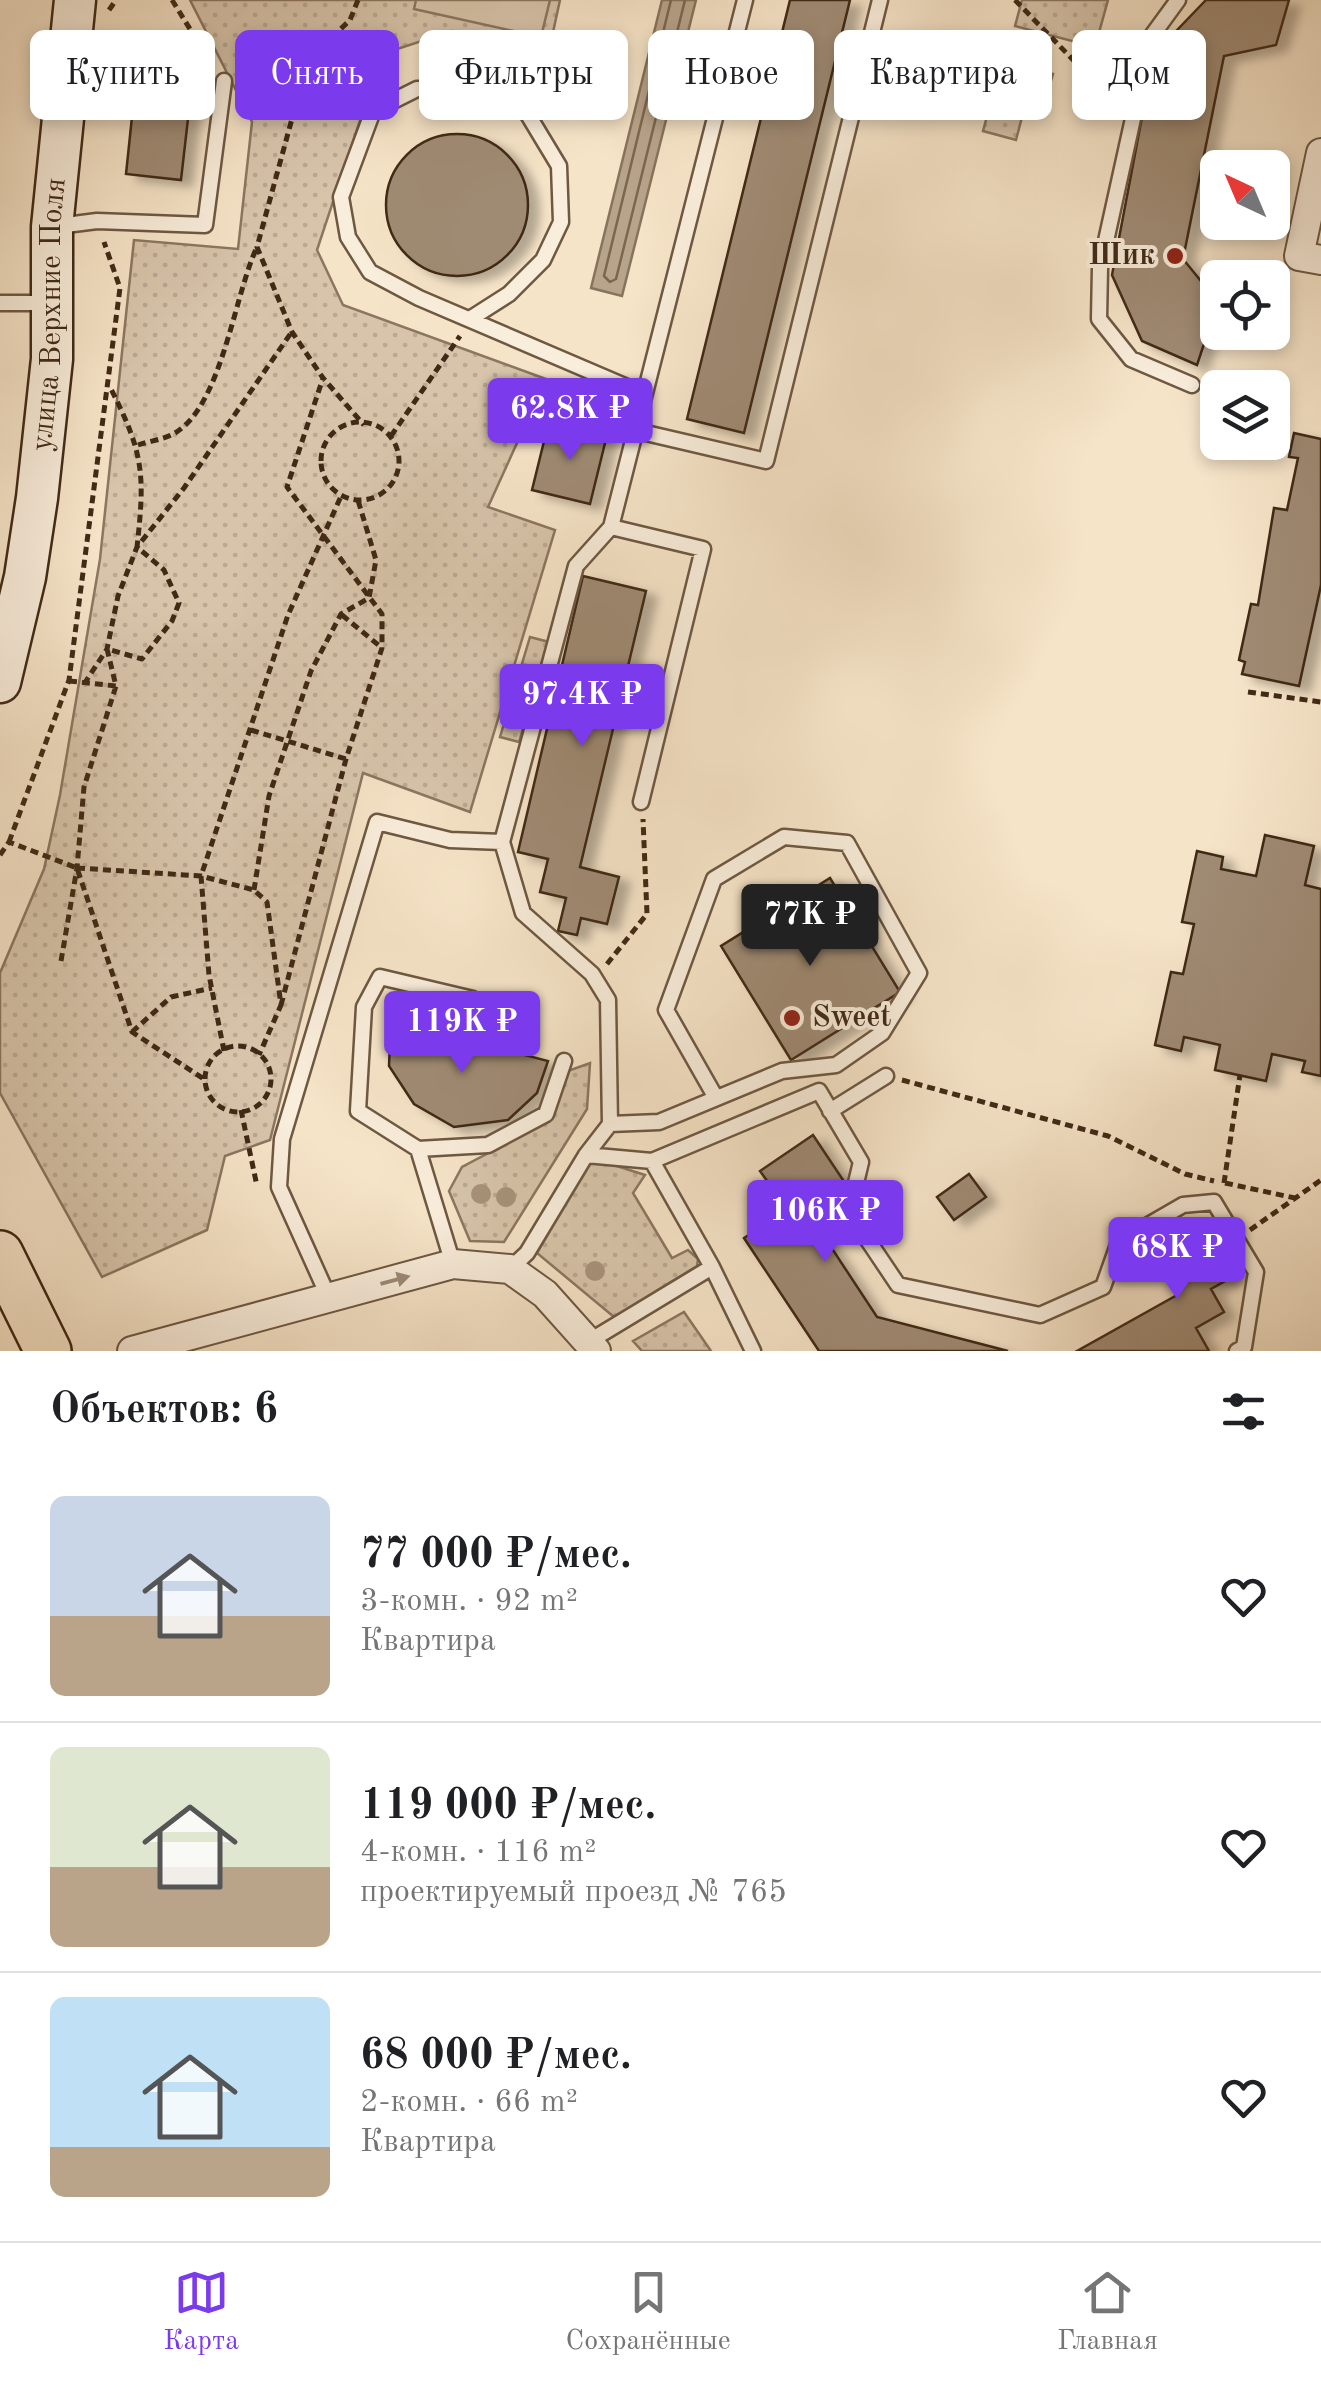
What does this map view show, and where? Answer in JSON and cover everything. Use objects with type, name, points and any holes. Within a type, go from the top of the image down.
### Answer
[{"type":"main road","name":"улица Верхние Поля","points":[[0,682],[26,577],[38,498],[53,303],[52,227],[91,6]]},
{"type":"main road","points":[[0,1254],[48,1351]]},
{"type":"street","points":[[1321,153],[1300,256],[1321,260]]},
{"type":"street","points":[[132,1351],[453,1264],[510,1269],[545,1294],[592,1346]]},
{"type":"lane","points":[[510,1269],[528,1253],[586,1155],[610,1124],[608,1000],[595,979],[523,912],[502,842],[576,566],[610,527],[641,393],[745,0]]},
{"type":"lane","points":[[633,430],[766,460],[880,0]]},
{"type":"lane","points":[[1156,30],[1178,0]]},
{"type":"lane","points":[[52,227],[97,221],[205,225],[224,82]]},
{"type":"lane","points":[[473,317],[509,294],[543,260],[562,222],[559,166],[524,108],[490,89],[417,88],[373,110],[341,197],[348,237],[370,272],[419,298],[473,317],[641,393]]},
{"type":"lane","points":[[1132,120],[1100,268],[1099,319],[1131,359],[1192,385]]},
{"type":"lane","points":[[0,302],[53,303]]},
{"type":"lane","points":[[610,527],[703,550],[640,802]]},
{"type":"lane","points":[[329,1298],[279,1187],[282,1139],[377,822],[450,840],[502,842]]},
{"type":"lane","points":[[610,1124],[659,1122],[716,1098],[782,1070],[836,1065],[882,1033],[920,973],[847,844],[784,836],[714,879],[666,1010],[716,1098]]},
{"type":"lane","points":[[473,999],[380,977],[364,1007],[358,1110],[418,1149],[488,1145],[546,1114],[564,1061]]},
{"type":"lane","points":[[830,1111],[886,1076]]},
{"type":"lane","points":[[586,1155],[652,1161],[818,1090],[861,1162],[849,1212],[898,1285],[1040,1315],[1102,1288],[1119,1242],[1183,1205],[1214,1202],[1256,1272],[1241,1350]]},
{"type":"lane","points":[[418,1149],[453,1264]]},
{"type":"lane","points":[[652,1161],[712,1266],[752,1351]]},
{"type":"lane","points":[[592,1346],[712,1266]]},
{"type":"path","points":[[91,6],[116,0]]},
{"type":"path","points":[[172,0],[190,30]]},
{"type":"path","points":[[138,446],[176,432],[200,408],[257,247],[308,60],[350,20],[358,0]]},
{"type":"path","points":[[1015,0],[1072,58]]},
{"type":"path","points":[[0,855],[9,842],[69,680],[120,288],[97,221]]},
{"type":"path","points":[[257,247],[292,332],[323,378],[364,425]]},
{"type":"path","points":[[391,436],[473,317]]},
{"type":"path","points":[[137,546],[184,488],[292,332]]},
{"type":"path","points":[[259,1055],[281,1004],[346,758],[382,648],[382,614],[288,487],[323,378]]},
{"type":"path","points":[[84,684],[107,649],[118,596],[137,546],[144,484],[138,446],[110,386]]},
{"type":"path","points":[[348,423],[379,426],[391,436],[400,465],[395,480],[371,500],[329,487],[320,457],[335,430],[348,423]]},
{"type":"path","points":[[224,1051],[212,988],[201,876],[288,615],[342,494]]},
{"type":"path","points":[[254,890],[284,740],[311,671],[342,614],[369,598],[376,560],[357,496]]},
{"type":"path","points":[[107,649],[142,658],[172,622],[180,603],[164,570],[137,546]]},
{"type":"path","points":[[342,614],[382,648]]},
{"type":"path","points":[[60,962],[77,868],[84,787],[116,686],[107,649]]},
{"type":"path","points":[[69,680],[116,686]]},
{"type":"path","points":[[1248,692],[1321,702]]},
{"type":"path","points":[[250,730],[346,758]]},
{"type":"path","points":[[595,979],[647,914],[640,802]]},
{"type":"path","points":[[9,842],[77,868],[201,876],[254,890],[267,902],[281,1004]]},
{"type":"path","points":[[77,868],[132,1032],[207,1082]]},
{"type":"path","points":[[132,1032],[172,997],[212,988]]},
{"type":"path","points":[[236,1045],[249,1046],[259,1055],[268,1063],[271,1090],[254,1110],[228,1112],[216,1105],[208,1094],[207,1082],[206,1068],[212,1056],[236,1045]]},
{"type":"path","points":[[1224,1183],[1240,1075]]},
{"type":"path","points":[[886,1076],[1108,1136],[1185,1174],[1295,1198]]},
{"type":"path","points":[[240,1110],[258,1188],[279,1187]]},
{"type":"path","points":[[1237,1240],[1321,1180]]},
{"type":"shaded area","points":[[190,0],[560,0],[553,30],[419,30],[419,42],[399,48],[399,30],[235,30],[235,89],[215,49],[215,30],[205,30]]},
{"type":"shaded area","points":[[416,0],[550,0],[543,30],[509,30],[414,9]]},
{"type":"shaded area","points":[[1022,0],[1108,0],[1100,30],[1072,30],[1072,41],[1052,36],[1052,30],[1015,26]]},
{"type":"shaded area","points":[[360,120],[317,250],[343,305],[546,379],[488,507],[555,530],[470,812],[363,773],[270,1140],[225,1156],[207,1230],[102,1277],[0,1093],[0,973],[44,869],[60,795],[100,559],[134,240],[238,249],[252,122]]},
{"type":"shaded area","points":[[986,120],[1021,120],[1016,140],[983,131]]},
{"type":"shaded area","points":[[530,637],[549,642],[519,742],[500,737]]},
{"type":"shaded area","points":[[590,1063],[587,1109],[504,1242],[470,1241],[449,1191],[462,1167],[549,1121],[565,1072]]},
{"type":"shaded area","points":[[598,1160],[645,1175],[633,1193],[672,1258],[688,1250],[698,1259],[697,1266],[614,1317],[537,1253],[587,1166]]},
{"type":"shaded area","points":[[684,1312],[711,1351],[642,1351],[633,1341]]},
{"type":"water","points":[[662,0],[696,0],[688,30],[655,30]]},
{"type":"water","points":[[648,57],[648,120],[666,120],[622,296],[591,288]]},
{"type":"building","points":[[790,0],[850,0],[843,30],[834,30],[834,65],[744,433],[687,419],[761,120],[814,120],[814,30],[783,30]]},
{"type":"building","points":[[1206,0],[1289,0],[1276,45],[1224,56],[1205,150],[1200,150],[1200,175],[1183,259],[1200,280],[1202,350],[1197,365],[1142,341],[1112,275],[1141,120],[1206,120],[1206,30],[1177,30]]},
{"type":"building","points":[[132,120],[188,120],[181,180],[126,174]]},
{"type":"building","points":[[457,134],[484,140],[507,155],[522,178],[528,205],[522,232],[507,255],[484,270],[457,276],[430,270],[407,255],[392,232],[386,205],[392,178],[407,155],[430,140]]},
{"type":"building","points":[[549,421],[607,435],[590,504],[532,490]]},
{"type":"building","points":[[1294,433],[1321,439],[1321,585],[1299,686],[1242,674],[1245,662],[1239,660],[1251,604],[1258,605],[1274,508],[1287,510],[1298,458],[1290,457]]},
{"type":"building","points":[[583,576],[646,591],[580,867],[619,877],[607,924],[581,918],[577,935],[558,931],[566,898],[540,892],[548,859],[518,852]]},
{"type":"building","points":[[1265,835],[1314,846],[1305,885],[1321,889],[1321,1076],[1302,1072],[1305,1061],[1272,1054],[1266,1081],[1215,1070],[1220,1045],[1184,1037],[1181,1051],[1155,1045],[1171,972],[1183,974],[1194,924],[1182,922],[1197,851],[1223,857],[1221,869],[1256,876]]},
{"type":"building","points":[[830,878],[900,992],[791,1060],[721,946]]},
{"type":"building","points":[[391,1020],[548,1061],[537,1093],[508,1120],[454,1127],[414,1104],[389,1066]]},
{"type":"building","points":[[813,1135],[845,1183],[806,1209],[877,1317],[1008,1351],[819,1351],[744,1238],[765,1224],[754,1207],[775,1192],[760,1171]]},
{"type":"building","points":[[969,1174],[986,1197],[954,1220],[937,1197]]},
{"type":"building","points":[[1210,1227],[1236,1275],[1211,1289],[1224,1312],[1196,1328],[1209,1351],[1077,1351],[1177,1295],[1156,1257]]},
{"type":"place","name":"Шик","points":[[1175,256]]},
{"type":"place","name":"Sweet","points":[[792,1018]]}]
